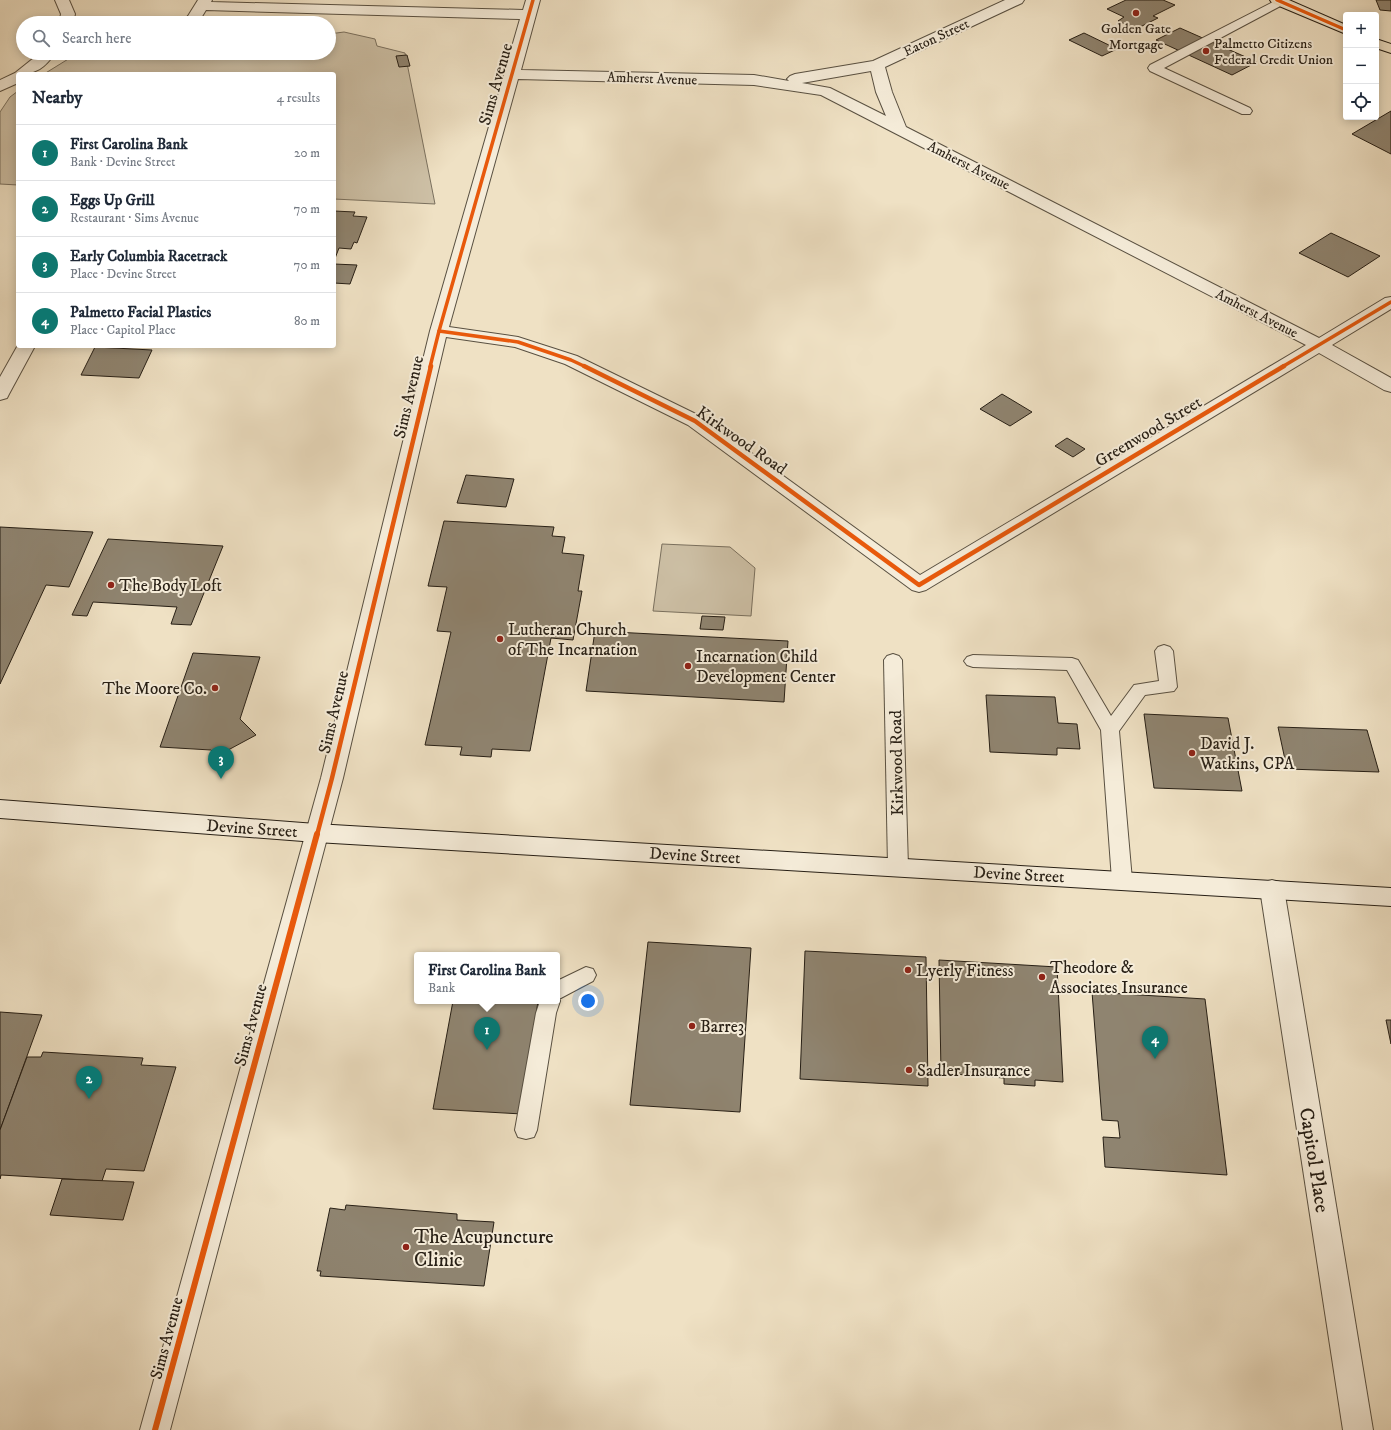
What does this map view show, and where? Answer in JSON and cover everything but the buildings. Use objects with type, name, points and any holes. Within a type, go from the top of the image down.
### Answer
[{"type":"main road","points":[[1280,1],[1343,29]]},
{"type":"main road","points":[[1379,44],[1391,49]]},
{"type":"street","points":[[62,0],[68,16]]},
{"type":"street","name":"Eaton Street","points":[[754,80],[807,78],[877,65],[1017,0]]},
{"type":"street","points":[[196,16],[203,3],[531,7]]},
{"type":"street","name":"Sims Avenue","points":[[156,1430],[332,778],[439,330],[531,7]]},
{"type":"street","points":[[25,72],[41,60]]},
{"type":"street","points":[[877,65],[884,92],[899,128]]},
{"type":"street","name":"Amherst Avenue","points":[[512,74],[754,80],[825,91],[1319,345],[1391,386]]},
{"type":"street","points":[[0,86],[16,78]]},
{"type":"street","name":"Greenwood Street","points":[[919,585],[1391,302]]},
{"type":"street","name":"Kirkwood Road","points":[[439,330],[518,342],[570,360],[695,421],[919,585]]},
{"type":"street","points":[[0,394],[25,348]]},
{"type":"street","name":"Devine Street","points":[[0,809],[316,833],[1391,897]]},
{"type":"street","name":"Capitol Place","points":[[1272,889],[1358,1430]]},
{"type":"lane","points":[[1246,111],[1154,68],[1280,1]]},
{"type":"lane","points":[[1110,730],[1140,689],[1168,687],[1164,651]]},
{"type":"lane","name":"Kirkwood Road","points":[[893,660],[898,867]]},
{"type":"lane","points":[[973,660],[1072,664],[1110,730],[1122,880]]},
{"type":"lane","points":[[560,989],[586,975]]},
{"type":"lane","points":[[526,1130],[546,1013],[549,1004]]},
{"type":"shaded area","points":[[344,32],[375,39],[377,46],[405,53],[435,204],[336,199],[336,72],[47,72],[67,60],[336,60],[336,33]]},
{"type":"shaded area","points":[[16,92],[16,185],[0,184],[0,112],[10,97]]},
{"type":"shaded area","points":[[662,544],[730,547],[755,568],[751,616],[653,611]]},
{"type":"cycle path","points":[[155,1430],[332,778],[439,331],[533,0]]},
{"type":"cycle path","points":[[1277,0],[1343,29]]},
{"type":"cycle path","points":[[439,331],[518,342],[571,360],[695,421],[919,585],[1391,302]]},
{"type":"place","name":"Golden Gate Mortgage","points":[[1136,13]]},
{"type":"place","name":"Palmetto Citizens Federal Credit Union","points":[[1206,51]]},
{"type":"place","name":"The Body Loft","points":[[111,585]]},
{"type":"place","name":"Lutheran Church of The Incarnation","points":[[500,639]]},
{"type":"place","name":"Incarnation Child Development Center","points":[[688,666]]},
{"type":"place","name":"The Moore Co.","points":[[215,688]]},
{"type":"place","name":"David J. Watkins, CPA","points":[[1192,753]]},
{"type":"place","name":"Early Columbia Racetrack","points":[[221,779]]},
{"type":"place","name":"Lyerly Fitness","points":[[908,970]]},
{"type":"place","name":"Theodore & Associates Insurance","points":[[1042,977]]},
{"type":"place","name":"Barre3","points":[[692,1026]]},
{"type":"place","name":"First Carolina Bank","points":[[487,1050]]},
{"type":"place","name":"Palmetto Facial Plastics","points":[[1155,1059]]},
{"type":"place","name":"Sadler Insurance","points":[[909,1070]]},
{"type":"place","name":"Eggs Up Grill","points":[[89,1099]]},
{"type":"place","name":"The Acupuncture Clinic","points":[[406,1247]]}]
